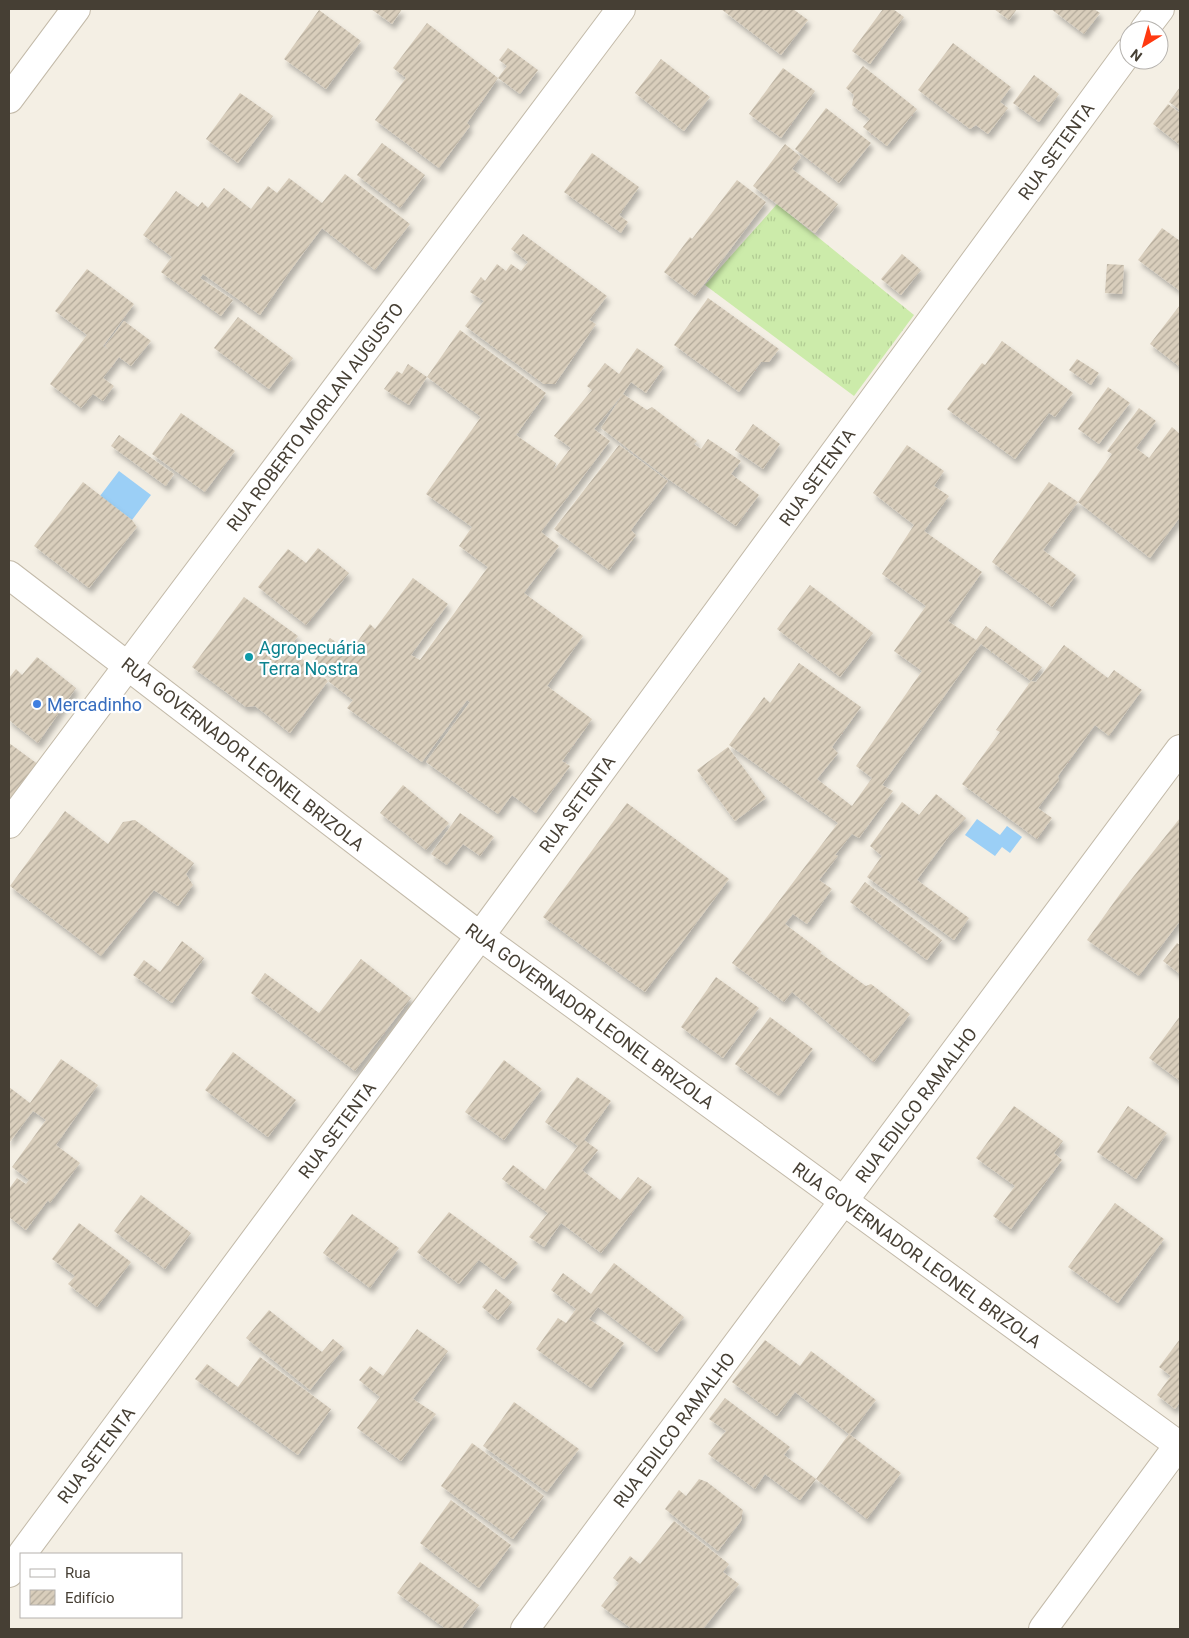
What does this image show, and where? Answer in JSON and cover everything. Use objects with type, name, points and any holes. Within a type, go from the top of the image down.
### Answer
[{"type":"street","points":[[9,99],[76,9]]},
{"type":"street","name":"RUA ROBERTO MORLAN AUGUSTO","points":[[9,824],[621,9]]},
{"type":"street","points":[[1152,20],[1160,9]]},
{"type":"street","name":"RUA SETENTA","points":[[23,1553],[480,936],[1119,65]]},
{"type":"street","name":"RUA GOVERNADOR LEONEL BRIZOLA","points":[[9,575],[480,936],[1180,1445]]},
{"type":"street","name":"RUA EDILCO RAMALHO","points":[[525,1629],[1180,749]]},
{"type":"street","points":[[1043,1629],[1180,1445]]},
{"type":"street","name":"RUA SETENTA","points":[[9,1573],[20,1558]]},
{"type":"green space","points":[[777,204],[914,315],[854,396],[705,285]]},
{"type":"water","points":[[119,471],[151,495],[132,520],[100,496]]},
{"type":"water","points":[[977,819],[1000,835],[1007,826],[1022,837],[1010,853],[1002,847],[995,856],[965,835]]},
{"type":"building","points":[[371,9],[402,9],[392,24]]},
{"type":"building","points":[[721,9],[793,9],[808,20],[781,55]]},
{"type":"building","points":[[883,9],[893,9],[904,17],[870,64],[852,51]]},
{"type":"building","points":[[994,9],[1017,9],[1009,20]]},
{"type":"building","points":[[1051,9],[1094,9],[1100,13],[1084,34]]},
{"type":"building","points":[[319,10],[361,41],[326,89],[284,59]]},
{"type":"building","points":[[427,23],[498,78],[467,123],[470,126],[439,168],[375,120],[406,78],[393,68]]},
{"type":"building","points":[[953,43],[1011,87],[1000,102],[1008,108],[988,134],[976,125],[970,129],[918,90]]},
{"type":"building","points":[[508,48],[538,70],[520,94],[498,78],[507,66],[499,60]]},
{"type":"building","points":[[661,59],[710,97],[684,131],[635,93]]},
{"type":"building","points":[[863,66],[917,109],[887,146],[863,127],[870,119],[852,105],[854,95],[846,88]]},
{"type":"building","points":[[783,68],[815,91],[781,138],[749,114]]},
{"type":"building","points":[[1034,75],[1059,94],[1039,122],[1013,103]]},
{"type":"building","points":[[1180,87],[1180,110],[1169,102]]},
{"type":"building","points":[[240,93],[273,116],[238,163],[206,139]]},
{"type":"building","points":[[1168,104],[1180,113],[1180,145],[1153,124]]},
{"type":"building","points":[[826,108],[871,143],[839,183],[795,149]]},
{"type":"building","points":[[382,143],[425,175],[400,208],[357,175]]},
{"type":"building","points":[[785,144],[801,157],[792,169],[838,204],[815,233],[753,186]]},
{"type":"building","points":[[592,153],[639,187],[619,215],[628,222],[621,233],[564,192]]},
{"type":"building","points":[[345,174],[410,224],[375,270],[322,228],[260,315],[203,274],[200,278],[233,300],[221,316],[161,272],[172,257],[143,235],[176,191],[198,207],[202,202],[208,208],[224,188],[251,209],[268,186],[277,193],[289,178],[322,203]]},
{"type":"building","points":[[737,180],[766,202],[695,296],[664,272]]},
{"type":"building","points":[[1162,228],[1180,241],[1180,291],[1138,260]]},
{"type":"building","points":[[523,234],[607,296],[589,320],[596,324],[555,384],[544,384],[465,326],[484,301],[470,292],[481,277],[485,281],[497,264],[506,271],[511,264],[521,271],[528,262],[511,249]]},
{"type":"building","points":[[902,254],[921,270],[901,295],[881,279]]},
{"type":"building","points":[[1107,264],[1124,265],[1122,294],[1105,293]]},
{"type":"building","points":[[87,269],[134,304],[103,346],[109,350],[105,346],[124,321],[151,341],[131,366],[119,357],[103,378],[114,386],[103,401],[93,394],[81,408],[50,384],[87,335],[55,311]]},
{"type":"building","points":[[708,298],[779,349],[769,362],[761,362],[739,392],[674,345]]},
{"type":"building","points":[[1180,305],[1180,367],[1150,344]]},
{"type":"building","points":[[238,317],[293,358],[269,389],[214,348]]},
{"type":"building","points":[[460,330],[546,393],[516,435],[556,463],[553,471],[571,448],[554,436],[592,390],[587,386],[605,363],[619,374],[637,348],[664,367],[646,393],[631,382],[594,429],[610,441],[541,532],[559,546],[524,593],[583,636],[547,686],[592,719],[562,761],[570,766],[536,813],[512,795],[498,814],[426,762],[470,702],[467,700],[422,762],[347,708],[353,700],[328,681],[332,676],[313,662],[330,638],[350,652],[370,624],[375,629],[413,578],[448,604],[411,655],[420,660],[488,567],[459,546],[472,527],[426,494],[481,417],[427,377]]},
{"type":"building","points":[[1002,341],[1073,393],[1055,417],[1049,413],[1015,459],[947,409],[982,363],[985,365]]},
{"type":"building","points":[[1077,359],[1099,373],[1091,385],[1069,370]]},
{"type":"building","points":[[408,364],[427,377],[409,405],[384,389],[397,371],[402,374]]},
{"type":"building","points":[[1108,387],[1130,403],[1099,444],[1078,429]]},
{"type":"building","points":[[623,394],[647,410],[652,407],[697,441],[694,444],[701,449],[708,439],[741,461],[731,474],[759,495],[736,526],[668,479],[601,428]]},
{"type":"building","points":[[1139,408],[1156,421],[1136,448],[1149,458],[1172,427],[1180,434],[1180,517],[1150,558],[1078,502],[1112,454],[1107,451]]},
{"type":"building","points":[[181,413],[235,451],[205,492],[152,454]]},
{"type":"building","points":[[753,424],[780,444],[763,469],[735,450]]},
{"type":"building","points":[[119,435],[174,474],[166,486],[111,446]]},
{"type":"building","points":[[619,445],[668,481],[631,530],[636,535],[609,570],[554,529]]},
{"type":"building","points":[[907,445],[944,471],[934,486],[949,496],[924,531],[982,572],[948,621],[976,640],[986,626],[1042,667],[1031,681],[981,644],[882,785],[893,791],[859,838],[852,834],[835,855],[838,856],[819,880],[832,889],[807,924],[793,914],[785,924],[822,952],[820,953],[866,986],[871,984],[910,1014],[874,1062],[792,992],[784,1002],[732,963],[838,823],[729,745],[764,697],[770,703],[799,663],[861,707],[832,747],[838,753],[817,779],[852,806],[872,778],[856,766],[922,671],[894,651],[926,606],[882,574],[914,525],[873,493]]},
{"type":"building","points":[[83,482],[132,520],[137,527],[89,588],[34,546]]},
{"type":"building","points":[[1049,482],[1078,502],[1043,550],[1076,575],[1052,607],[992,562]]},
{"type":"building","points":[[318,548],[349,573],[306,625],[258,587],[288,549],[306,563]]},
{"type":"building","points":[[810,585],[873,633],[840,677],[777,629]]},
{"type":"building","name":"Agropecuária Terra Nostra","points":[[244,597],[298,636],[289,648],[328,681],[290,733],[255,706],[246,707],[192,667]]},
{"type":"building","points":[[1064,645],[1108,678],[1114,670],[1142,690],[1109,736],[1095,725],[1058,776],[1059,780],[1038,808],[1052,818],[1037,839],[962,784],[1000,732],[996,730],[1031,681],[1036,682]]},
{"type":"building","name":"Mercadinho","points":[[37,657],[76,688],[38,743],[9,720],[9,678],[16,669],[22,675]]},
{"type":"building","points":[[9,743],[39,765],[9,806]]},
{"type":"building","points":[[728,747],[766,798],[735,821],[697,770]]},
{"type":"building","points":[[403,785],[449,823],[426,850],[380,813]]},
{"type":"building","points":[[936,794],[966,818],[949,836],[917,880],[969,918],[954,940],[867,877],[882,856],[870,846],[902,802],[919,815]]},
{"type":"building","points":[[627,803],[729,879],[645,992],[543,917]]},
{"type":"building","points":[[65,811],[108,844],[123,822],[135,820],[194,863],[186,874],[193,885],[178,906],[154,890],[101,956],[10,886]]},
{"type":"building","points":[[460,813],[494,837],[480,856],[463,844],[447,865],[431,854]]},
{"type":"building","points":[[1180,818],[1180,921],[1139,976],[1087,940],[1122,891]]},
{"type":"building","points":[[865,882],[942,940],[927,960],[850,902]]},
{"type":"building","points":[[182,941],[204,958],[172,1003],[133,975],[144,960],[160,972]]},
{"type":"building","points":[[1177,943],[1180,945],[1180,974],[1163,961]]},
{"type":"building","points":[[361,959],[411,998],[355,1071],[251,993],[265,973],[319,1013]]},
{"type":"building","points":[[716,977],[759,1008],[723,1058],[681,1027]]},
{"type":"building","points":[[1180,1016],[1180,1081],[1149,1058]]},
{"type":"building","points":[[770,1017],[813,1049],[779,1096],[735,1064]]},
{"type":"building","points":[[233,1052],[296,1100],[268,1137],[205,1090]]},
{"type":"building","points":[[61,1059],[98,1085],[56,1145],[80,1163],[50,1203],[48,1200],[26,1230],[9,1217],[9,1189],[17,1178],[26,1184],[29,1180],[12,1167],[46,1120],[33,1111],[9,1143],[9,1087],[30,1103]]},
{"type":"building","points":[[504,1060],[542,1089],[504,1140],[465,1112]]},
{"type":"building","points":[[577,1077],[611,1101],[584,1140],[598,1150],[582,1170],[620,1200],[638,1177],[652,1187],[601,1253],[561,1223],[544,1247],[529,1237],[548,1213],[502,1179],[513,1165],[545,1190],[578,1146],[545,1122]]},
{"type":"building","points":[[1014,1106],[1063,1141],[1054,1153],[1062,1160],[1011,1229],[993,1216],[1015,1186],[976,1158]]},
{"type":"building","points":[[1128,1106],[1167,1133],[1136,1179],[1097,1152]]},
{"type":"building","points":[[141,1195],[191,1233],[165,1269],[114,1231]]},
{"type":"building","points":[[1115,1203],[1164,1239],[1118,1303],[1068,1267]]},
{"type":"building","points":[[449,1212],[518,1263],[504,1279],[479,1260],[459,1284],[417,1252]]},
{"type":"building","points":[[352,1214],[399,1248],[370,1288],[323,1253]]},
{"type":"building","points":[[79,1223],[131,1262],[97,1307],[68,1284],[75,1276],[52,1259]]},
{"type":"building","points":[[614,1263],[684,1317],[657,1352],[598,1307],[589,1319],[624,1343],[591,1388],[536,1349],[558,1318],[566,1323],[576,1309],[551,1290],[563,1273],[591,1294]]},
{"type":"building","points":[[496,1289],[512,1302],[498,1320],[482,1307]]},
{"type":"building","points":[[269,1310],[322,1352],[333,1339],[344,1348],[310,1390],[246,1338]]},
{"type":"building","points":[[417,1329],[448,1351],[413,1399],[436,1414],[401,1461],[357,1428],[380,1397],[359,1380],[370,1366],[383,1376]]},
{"type":"building","points":[[1180,1339],[1180,1402],[1175,1409],[1157,1395],[1171,1376],[1159,1367]]},
{"type":"building","points":[[765,1340],[800,1366],[811,1351],[876,1400],[851,1433],[849,1434],[795,1392],[777,1416],[732,1382]]},
{"type":"building","points":[[260,1357],[331,1409],[298,1455],[195,1379],[207,1364],[238,1387]]},
{"type":"building","points":[[725,1398],[790,1447],[784,1455],[816,1479],[800,1500],[765,1474],[755,1489],[708,1454],[726,1431],[709,1419]]},
{"type":"building","points":[[514,1402],[579,1449],[547,1492],[483,1446]]},
{"type":"building","points":[[849,1434],[901,1473],[867,1519],[816,1479]]},
{"type":"building","points":[[472,1443],[544,1496],[513,1539],[441,1486]]},
{"type":"building","points":[[699,1479],[707,1482],[743,1510],[741,1521],[718,1551],[665,1509],[679,1490],[686,1496]]},
{"type":"building","points":[[451,1500],[511,1545],[479,1588],[420,1543]]},
{"type":"building","points":[[674,1521],[729,1564],[723,1572],[739,1584],[703,1629],[632,1629],[601,1606],[619,1583],[613,1578],[630,1556],[640,1564]]},
{"type":"building","points":[[420,1562],[479,1605],[461,1629],[446,1629],[397,1593]]},
{"type":"place","name":"Agropecuária Terra Nostra","points":[[249,657]]},
{"type":"place","name":"Mercadinho","points":[[37,704]]}]
